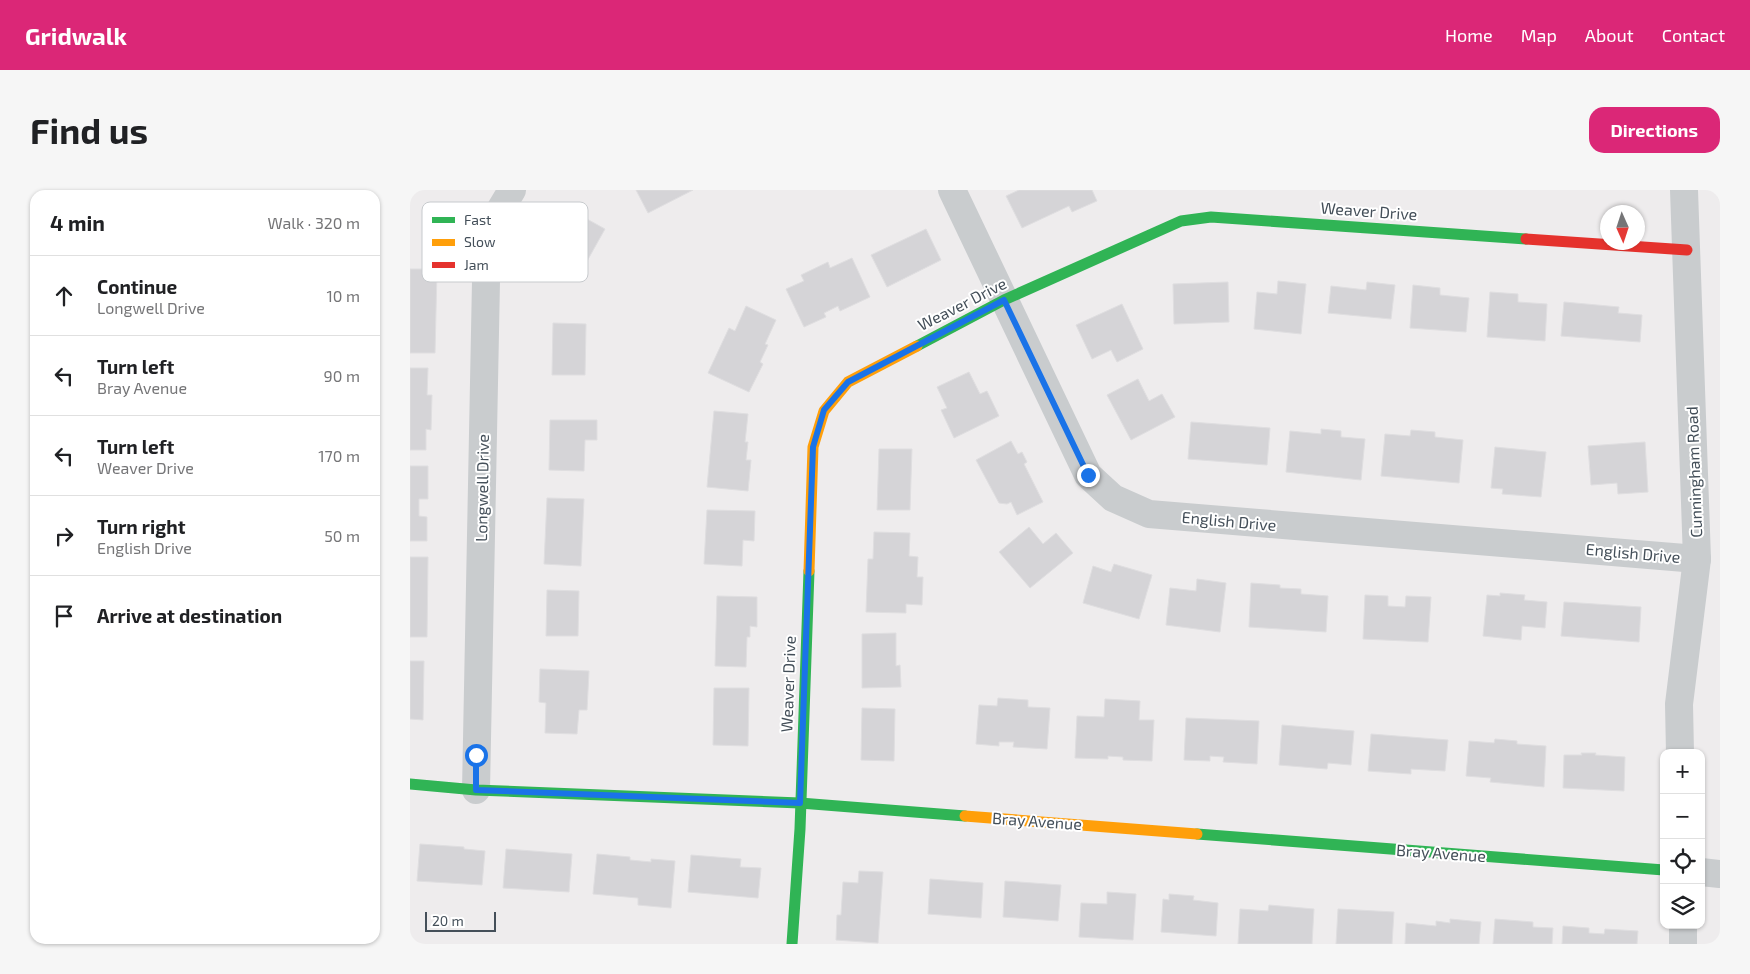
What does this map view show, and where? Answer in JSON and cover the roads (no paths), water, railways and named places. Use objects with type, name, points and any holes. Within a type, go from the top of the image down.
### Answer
[{"type":"street","name":"Longwell Drive","points":[[505,202],[512,190]]},
{"type":"street","name":"English Drive","points":[[952,190],[1088,475],[1112,498],[1149,514],[1697,559]]},
{"type":"street","name":"Cunningham Road","points":[[1680,749],[1679,704],[1697,559],[1684,190]]},
{"type":"street","name":"Weaver Drive","points":[[792,944],[800,803],[813,447],[824,410],[848,382],[1004,300],[1182,221],[1211,216],[1687,250]]},
{"type":"street","name":"Longwell Drive","points":[[476,790],[486,282]]},
{"type":"street","name":"Bray Avenue","points":[[410,784],[476,790],[800,803],[1660,870]]},
{"type":"street","points":[[1705,872],[1720,874]]},
{"type":"street","points":[[1683,929],[1683,944]]}]
